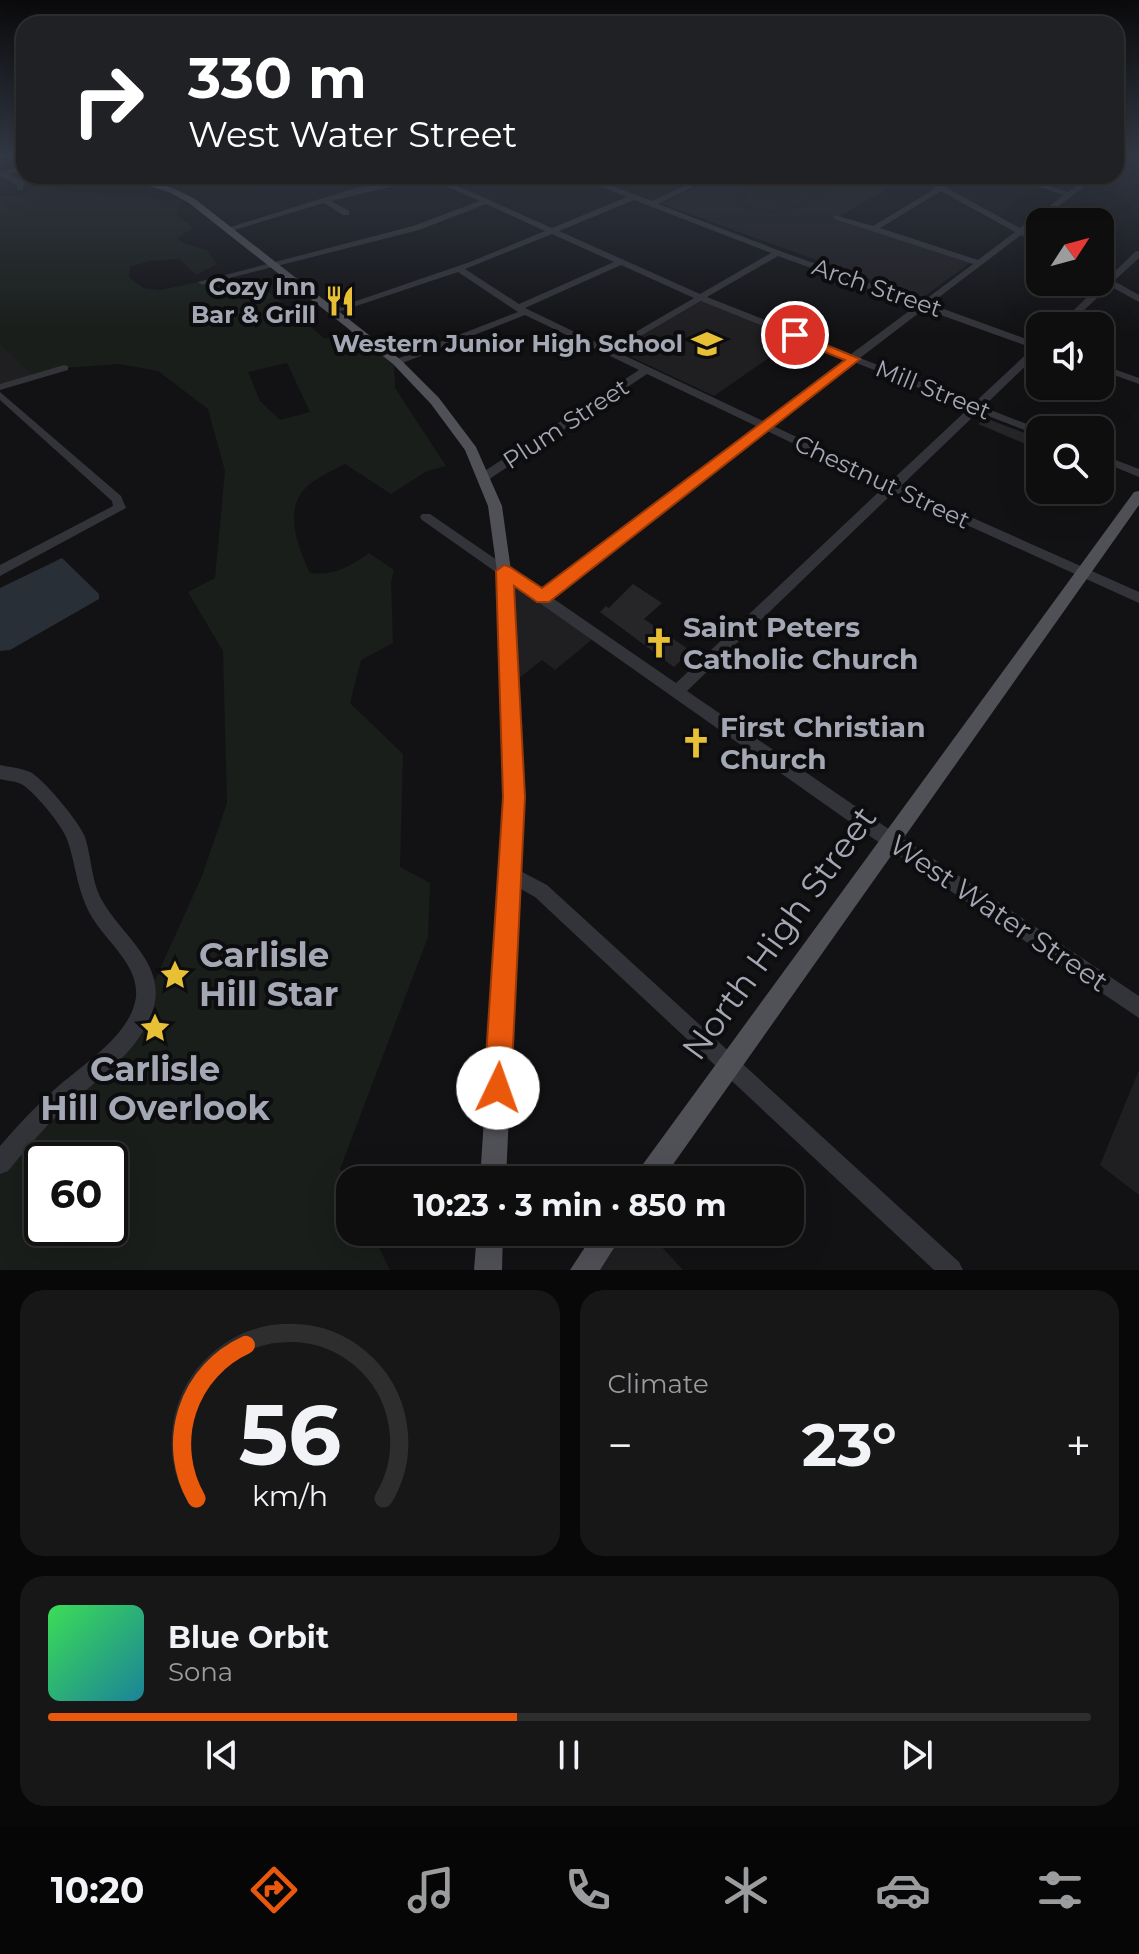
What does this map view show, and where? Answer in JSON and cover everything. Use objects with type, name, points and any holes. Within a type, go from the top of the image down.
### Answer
[{"type":"main road","points":[[209,214],[397,362],[452,422],[471,450],[495,506],[504,571],[514,797],[494,1166]]},
{"type":"main road","name":"North High Street","points":[[657,1166],[1139,495]]},
{"type":"main road","points":[[488,1270],[489,1246]]},
{"type":"main road","points":[[584,1270],[601,1246]]},
{"type":"street","points":[[228,229],[277,214]]},
{"type":"street","points":[[202,282],[416,228],[452,214]]},
{"type":"street","name":"Mill Street","points":[[513,214],[701,298],[1026,427]]},
{"type":"street","points":[[332,311],[459,269],[592,214]]},
{"type":"street","name":"Arch Street","points":[[678,214],[1026,342]]},
{"type":"street","points":[[873,229],[897,214]]},
{"type":"street","points":[[991,214],[1026,234]]},
{"type":"street","points":[[543,597],[1044,214]]},
{"type":"street","points":[[837,217],[979,263]]},
{"type":"street","points":[[609,351],[777,253]]},
{"type":"street","points":[[1114,272],[1139,253]]},
{"type":"street","points":[[397,362],[521,310],[622,262]]},
{"type":"street","name":"Chestnut Street","points":[[459,269],[521,310],[891,486],[1139,598]]},
{"type":"street","points":[[1114,285],[1139,299]]},
{"type":"street","points":[[1075,312],[1089,296]]},
{"type":"street","points":[[676,692],[1026,361]]},
{"type":"street","points":[[0,387],[64,368]]},
{"type":"street","name":"Plum Street","points":[[484,477],[648,369]]},
{"type":"street","points":[[1114,372],[1139,381]]},
{"type":"street","points":[[0,395],[117,499],[120,508],[0,571]]},
{"type":"street","points":[[1114,463],[1139,473]]},
{"type":"street","name":"West Water Street","points":[[426,517],[890,840],[1139,1008]]},
{"type":"street","points":[[0,1163],[51,1106],[100,1067],[130,1034],[145,1002],[147,981],[142,969],[96,907],[71,829],[38,787],[27,778],[1,771]]},
{"type":"street","points":[[509,873],[541,891],[951,1270]]},
{"type":"shaded area","points":[[0,214],[177,214],[193,228],[178,238],[183,243],[207,250],[217,264],[196,275],[180,259],[149,261],[130,267],[129,277],[143,288],[160,290],[217,278],[269,292],[325,339],[351,330],[394,365],[395,388],[446,466],[427,471],[391,494],[345,464],[303,491],[297,500],[294,521],[298,543],[310,573],[341,569],[369,553],[394,570],[391,583],[393,643],[361,660],[350,703],[403,754],[400,867],[430,883],[428,937],[341,1166],[336,1166],[336,1246],[378,1246],[390,1270],[0,1270],[0,1163],[78,1083],[145,1002],[202,876],[227,803],[223,651],[188,592],[215,578],[225,471],[208,409],[158,371],[119,364],[64,368],[35,377],[0,344]],"holes":[[[287,363],[310,412],[280,420],[260,401],[248,372]]]},
{"type":"shaded area","points":[[690,214],[843,214],[840,221],[970,263],[922,298]]},
{"type":"shaded area","name":"Western Junior High School","points":[[702,301],[796,339],[714,396],[616,350]]},
{"type":"shaded area","points":[[0,338],[35,374],[0,385]]},
{"type":"shaded area","points":[[62,558],[99,594],[99,599],[10,650],[0,651],[0,588]]},
{"type":"shaded area","points":[[511,580],[594,638],[555,670],[542,660],[514,682]]},
{"type":"shaded area","points":[[1139,1070],[1139,1195],[1100,1165]]},
{"type":"shaded area","points":[[601,1246],[661,1246],[683,1270],[584,1270]]},
{"type":"building","points":[[985,418],[1026,434],[1026,444],[978,424]]},
{"type":"building","points":[[633,584],[662,603],[644,619],[691,651],[674,667],[600,612],[606,606],[609,608]]},
{"type":"place","name":"Cozy Inn Bar & Grill","points":[[340,301]]},
{"type":"place","name":"Western Junior High School","points":[[707,344]]},
{"type":"place","name":"Saint Peters Catholic Church","points":[[659,643]]},
{"type":"place","name":"First Christian Church","points":[[696,743]]},
{"type":"place","name":"Carlisle Hill Star","points":[[175,975]]},
{"type":"place","name":"Carlisle Hill Overlook","points":[[155,1028]]},
{"type":"route","points":[[498,1088],[514,797],[504,571],[543,597],[854,359],[795,335]]}]
